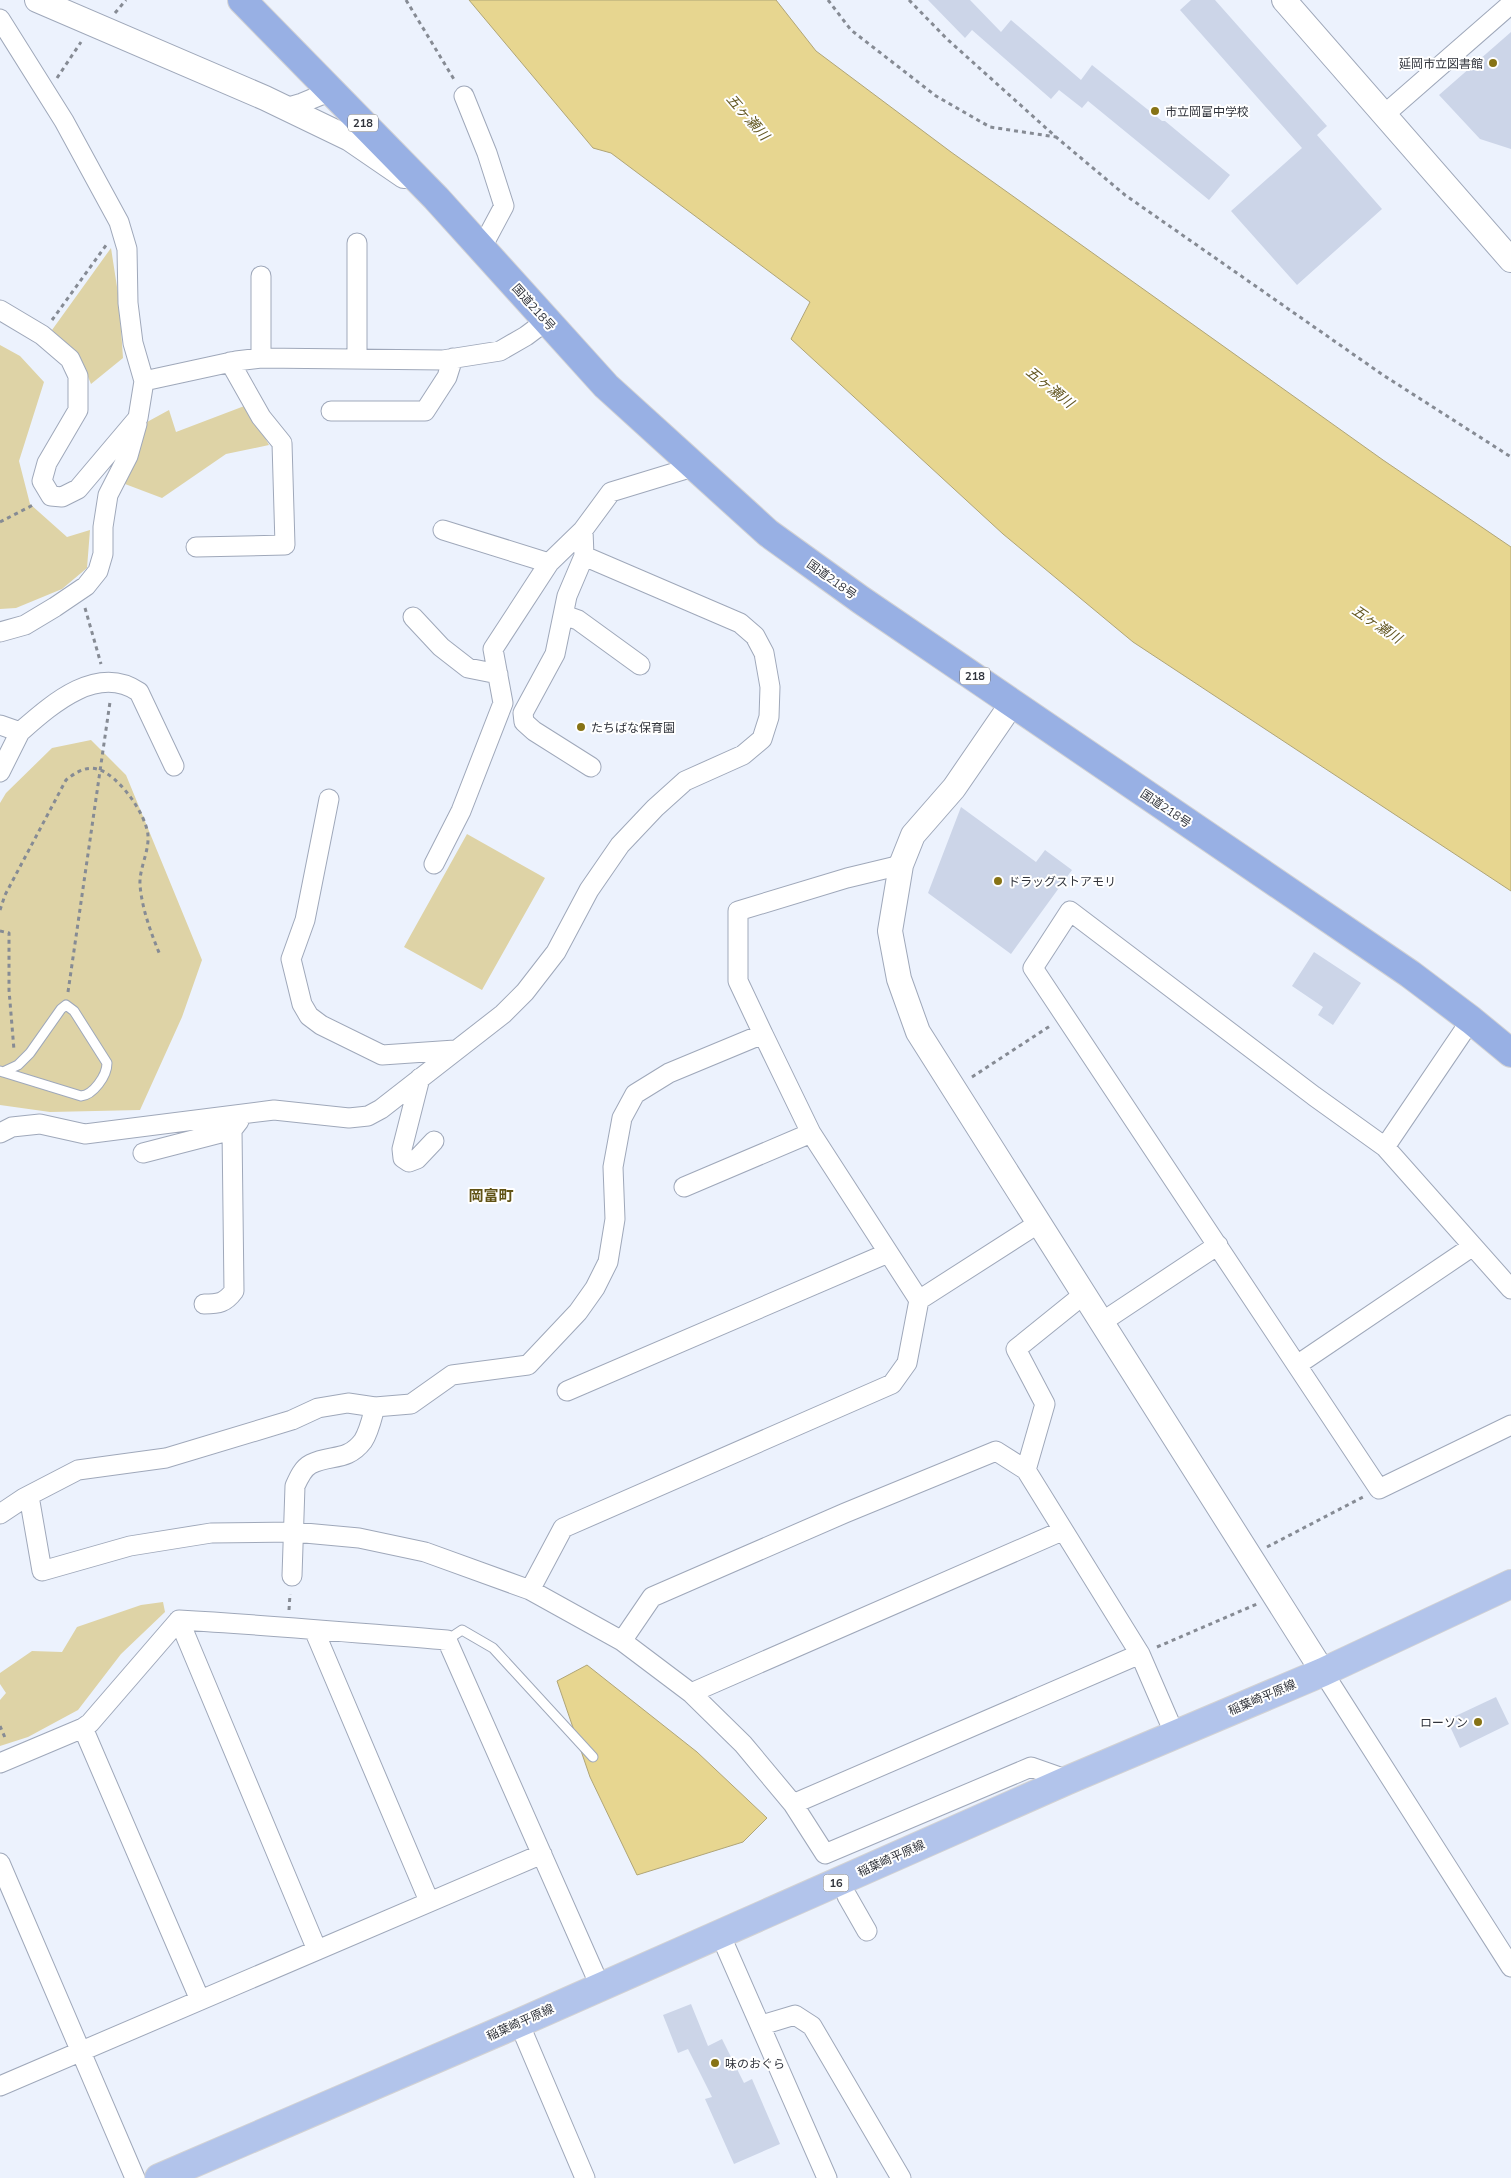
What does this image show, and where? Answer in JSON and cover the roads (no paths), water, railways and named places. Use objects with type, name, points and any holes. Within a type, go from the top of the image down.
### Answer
[{"type":"highway","name":"国道218号","points":[[242,0],[436,198],[606,386],[693,467],[768,533],[861,600],[1410,974],[1511,1053]]},
{"type":"main road","name":"稲葉崎平原線","points":[[160,2178],[519,2023],[1068,1780],[1323,1672],[1511,1584]]},
{"type":"street","points":[[37,0],[285,108],[350,139],[436,198]]},
{"type":"street","points":[[1284,0],[1511,260]]},
{"type":"street","points":[[1385,114],[1511,4]]},
{"type":"street","points":[[0,19],[64,121],[120,226],[127,250],[128,303],[134,343],[144,381],[138,418],[128,456],[108,495],[103,527],[103,554],[98,572],[80,590],[56,607],[25,625],[0,632]]},
{"type":"street","points":[[285,108],[331,91]]},
{"type":"street","points":[[464,96],[487,153],[504,206],[481,249]]},
{"type":"street","points":[[357,243],[357,359]]},
{"type":"street","points":[[261,276],[261,358]]},
{"type":"street","points":[[0,310],[42,335],[70,359],[78,376],[78,410],[47,463],[42,481],[52,496],[62,497],[78,489],[138,418]]},
{"type":"street","points":[[144,381],[230,362],[261,358],[443,360],[500,351],[526,336],[546,321]]},
{"type":"street","points":[[331,411],[425,411],[447,377],[453,358]]},
{"type":"street","points":[[196,547],[285,545],[282,443],[261,417],[230,362]]},
{"type":"street","points":[[434,864],[461,811],[503,703],[493,649],[549,562],[583,530],[612,492],[693,467]]},
{"type":"street","points":[[443,530],[549,562]]},
{"type":"street","points":[[583,530],[584,556],[567,596],[555,654],[523,713],[524,722],[534,731],[591,767]]},
{"type":"street","points":[[0,1133],[12,1127],[40,1124],[85,1134],[274,1110],[350,1118],[368,1116],[381,1109],[503,1014],[525,992],[556,952],[589,890],[620,845],[655,808],[685,781],[743,755],[762,739],[769,717],[770,687],[764,653],[755,636],[740,623],[584,556]]},
{"type":"street","points":[[564,615],[578,620],[640,665]]},
{"type":"street","points":[[412,617],[441,647],[468,668],[498,674]]},
{"type":"street","points":[[0,772],[20,732],[49,707],[74,691],[94,683],[114,681],[129,684],[139,692],[174,766]]},
{"type":"street","points":[[1013,702],[954,788],[913,835],[900,865],[890,931],[899,979],[918,1032],[1083,1295],[1102,1322],[1511,1967]]},
{"type":"street","points":[[0,725],[20,732]]},
{"type":"street","points":[[329,799],[305,920],[291,959],[302,1004],[309,1016],[321,1025],[382,1055],[455,1050]]},
{"type":"street","points":[[530,1590],[563,1528],[892,1384],[907,1363],[919,1300],[811,1133],[738,981],[738,911],[847,878],[900,865]]},
{"type":"street","points":[[1511,1289],[1385,1147],[1314,1096],[1070,911],[1033,968],[1379,1489],[1511,1425]]},
{"type":"street","points":[[1385,1147],[1471,1020]]},
{"type":"street","points":[[0,1514],[78,1470],[166,1458],[292,1420],[318,1408],[348,1403],[375,1408],[410,1404],[452,1375],[528,1365],[578,1312],[595,1288],[608,1262],[615,1219],[613,1167],[622,1118],[634,1094],[669,1072],[763,1034]]},
{"type":"street","points":[[420,1078],[402,1149],[403,1158],[409,1162],[417,1159],[434,1141]]},
{"type":"street","points":[[143,1154],[232,1130],[246,1114]]},
{"type":"street","points":[[204,1304],[220,1304],[228,1300],[234,1291],[232,1130]]},
{"type":"street","points":[[684,1187],[811,1133]]},
{"type":"street","points":[[919,1300],[1039,1224]]},
{"type":"street","points":[[1102,1322],[1218,1245]]},
{"type":"street","points":[[1297,1366],[1473,1246]]},
{"type":"street","points":[[567,1391],[888,1253]]},
{"type":"street","points":[[1026,1470],[1045,1404],[1016,1349],[1083,1295]]},
{"type":"street","points":[[292,1576],[295,1486],[301,1473],[311,1464],[346,1456],[355,1449],[364,1440],[375,1408]]},
{"type":"street","points":[[622,1641],[652,1597],[845,1513],[996,1451],[1026,1470],[1062,1531],[1140,1654],[1175,1734]]},
{"type":"street","points":[[29,1496],[42,1571],[130,1546],[211,1533],[294,1532],[359,1538],[425,1552],[530,1590],[622,1641],[691,1693],[743,1744],[793,1804],[828,1860],[1032,1768],[1068,1780]]},
{"type":"street","points":[[691,1693],[1062,1531]]},
{"type":"street","points":[[179,1620],[287,1626],[314,1630],[447,1640],[600,1986]]},
{"type":"street","points":[[0,1763],[83,1728],[90,1723],[179,1620]]},
{"type":"street","points":[[179,1620],[317,1950]]},
{"type":"street","points":[[314,1630],[429,1901]]},
{"type":"street","points":[[793,1804],[1140,1654]]},
{"type":"street","points":[[83,1728],[200,2000]]},
{"type":"street","points":[[0,2086],[542,1854]]},
{"type":"street","points":[[0,1863],[135,2178]]},
{"type":"street","points":[[847,1896],[866,1931]]},
{"type":"street","points":[[720,1934],[762,2025],[827,2178]]},
{"type":"street","points":[[762,2025],[795,2015],[812,2026],[901,2178]]},
{"type":"street","points":[[519,2023],[585,2178]]},
{"type":"lane","points":[[66,1005],[74,1011],[108,1063],[107,1070],[93,1090],[87,1095],[80,1096],[2,1071],[15,1065],[30,1053],[61,1009],[66,1005]]},
{"type":"lane","points":[[447,1640],[462,1630],[492,1648],[593,1757]]},
{"type":"water","name":"五ヶ瀬川","points":[[469,0],[776,0],[816,51],[951,152],[1383,460],[1511,547],[1511,891],[1133,642],[1003,534],[791,339],[810,302],[611,153],[593,148]]},
{"type":"water","points":[[587,1665],[697,1752],[767,1818],[743,1842],[637,1875],[590,1777],[557,1681]]},
{"type":"place","name":"延岡市立図書館","points":[[1493,63]]},
{"type":"place","name":"市立岡富中学校","points":[[1155,111]]},
{"type":"place","name":"たちばな保育園","points":[[581,727]]},
{"type":"place","name":"ドラッグストアモリ","points":[[998,881]]},
{"type":"place","name":"ローソン","points":[[1478,1722]]},
{"type":"place","name":"味のおぐら","points":[[715,2063]]},
{"type":"district","name":"岡富町","points":[[491,1195]]}]
